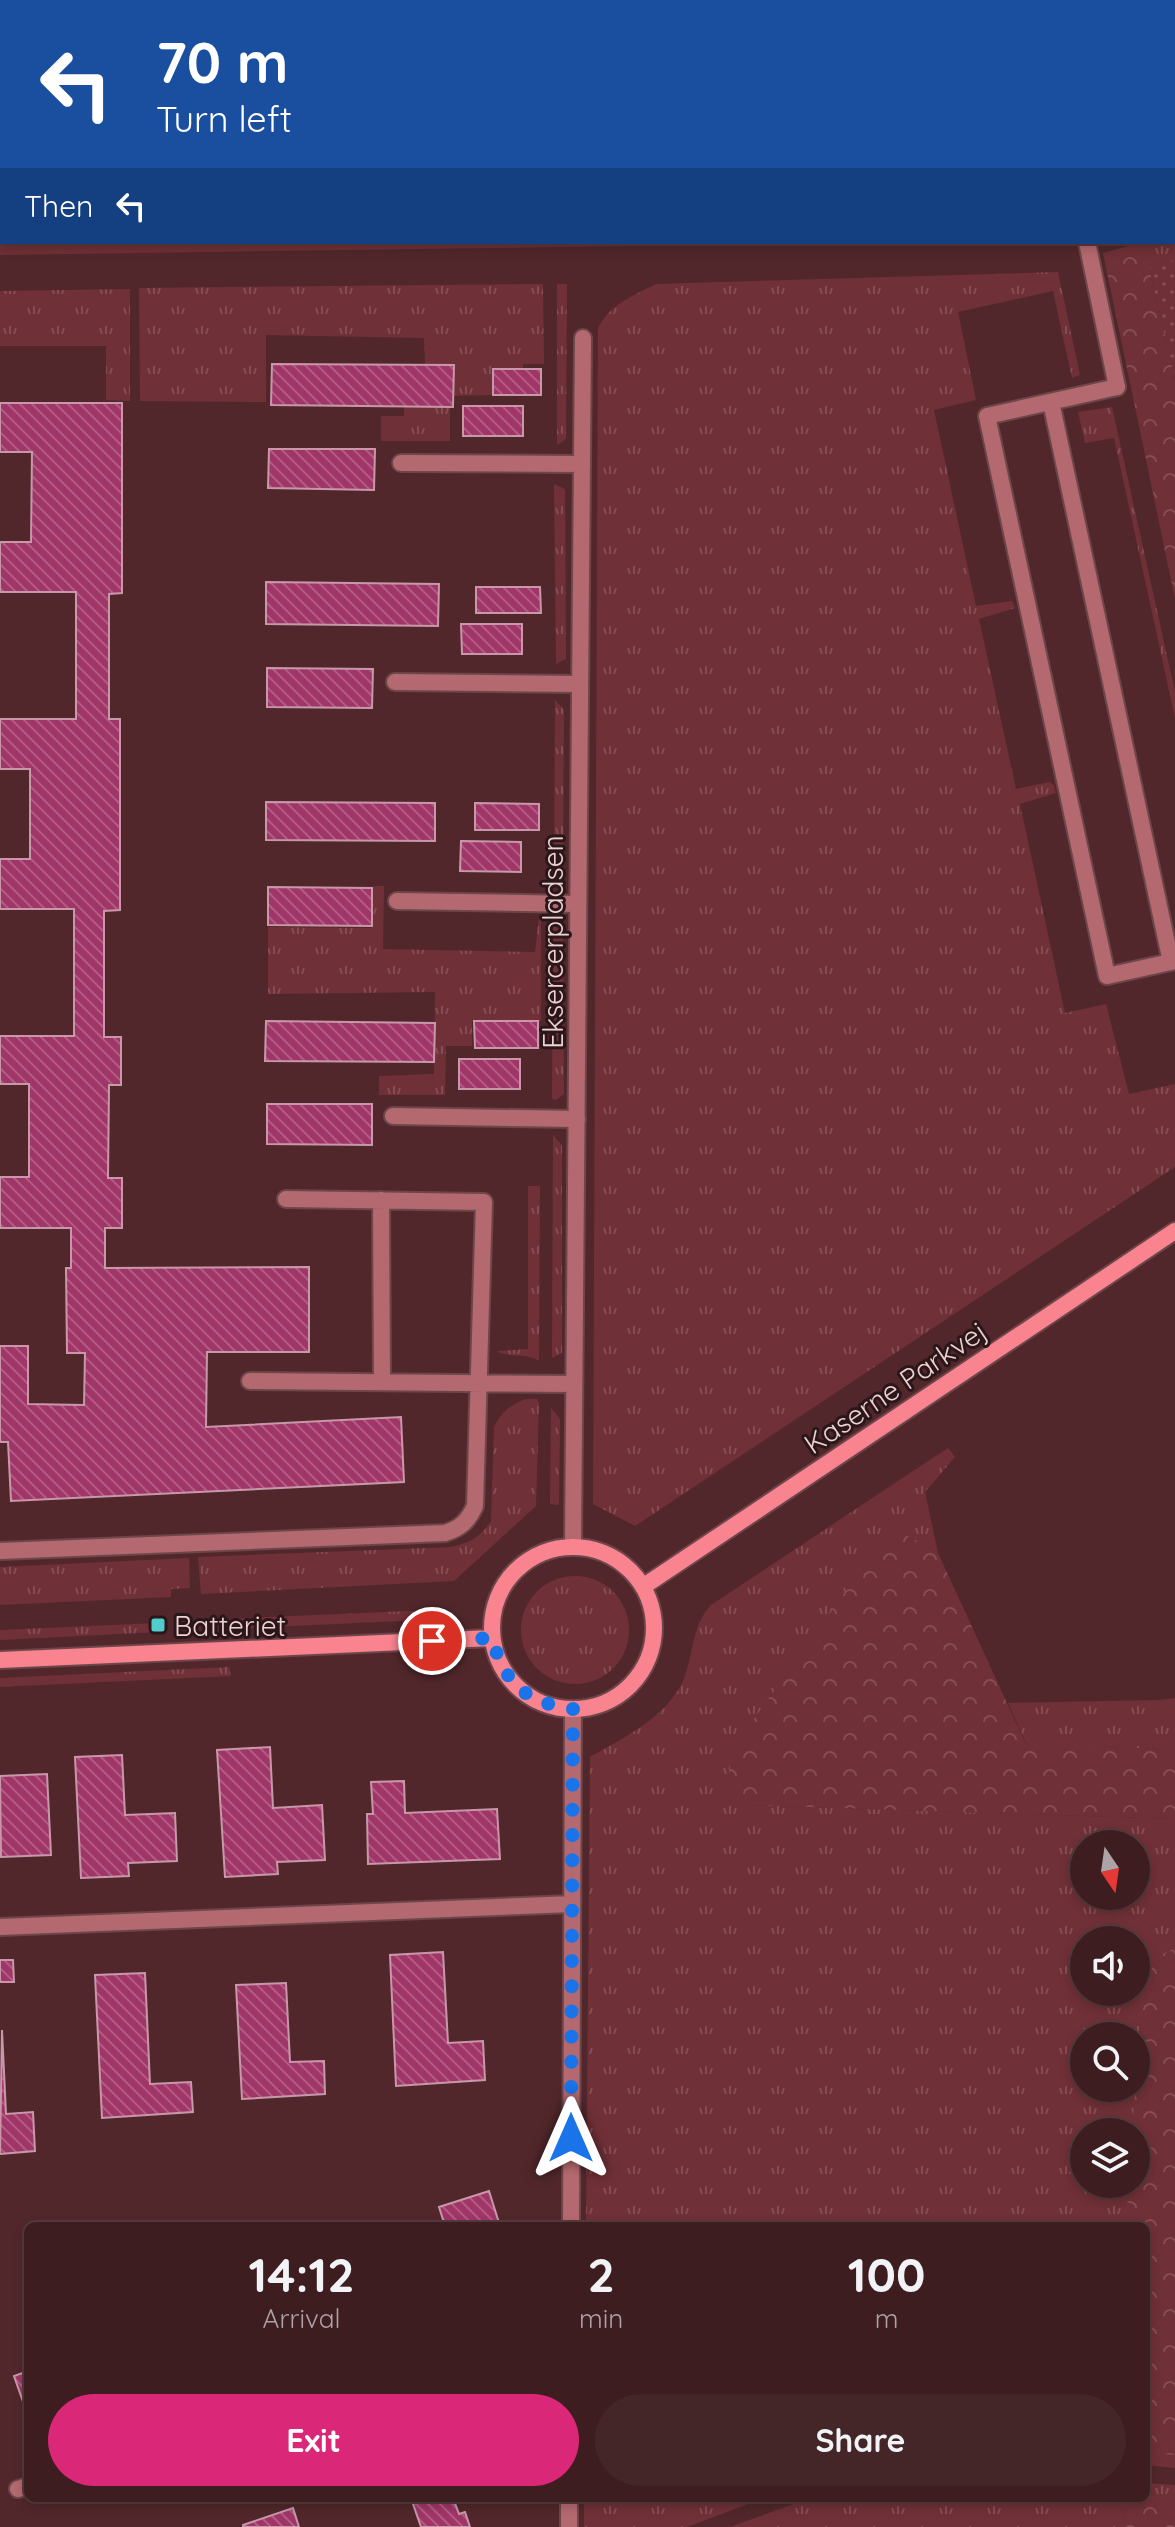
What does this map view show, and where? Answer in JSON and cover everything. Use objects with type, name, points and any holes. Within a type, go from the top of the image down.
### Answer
[{"type":"street","points":[[1051,402],[1173,961],[1107,976],[987,416],[1117,387],[1087,244]]},
{"type":"street","name":"Eksercerpladsen","points":[[573,1546],[583,338]]},
{"type":"street","points":[[401,463],[582,464]]},
{"type":"street","points":[[395,682],[580,684]]},
{"type":"street","points":[[397,901],[578,904]]},
{"type":"street","points":[[393,1116],[577,1119]]},
{"type":"street","points":[[0,1551],[445,1533],[458,1529],[469,1519],[475,1506],[484,1202],[286,1199]]},
{"type":"street","points":[[381,1200],[382,1382]]},
{"type":"street","name":"Kaserne Parkvej","points":[[644,1586],[1175,1231]]},
{"type":"street","points":[[250,1381],[574,1384]]},
{"type":"street","points":[[573,1546],[601,1551],[625,1565],[644,1586],[653,1609],[655,1633],[650,1658],[637,1679],[619,1695],[597,1706],[573,1709],[550,1706],[528,1696],[510,1680],[498,1661],[492,1638],[493,1610],[503,1585],[521,1564],[546,1550],[573,1546]]},
{"type":"street","points":[[0,1660],[492,1638]]},
{"type":"street","points":[[571,2222],[573,1709]]},
{"type":"street","points":[[0,1927],[572,1904]]},
{"type":"street","points":[[569,2502],[569,2527]]},
{"type":"green space","points":[[0,244],[765,244],[0,255]]},
{"type":"green space","points":[[1136,244],[1149,244],[1149,266],[1175,379],[1175,599],[1103,253]]},
{"type":"green space","points":[[1149,244],[1175,244],[1175,260],[1149,266]]},
{"type":"green space","points":[[1175,260],[1175,379],[1149,266]]},
{"type":"green space","points":[[1058,272],[1080,375],[1072,378],[1053,291],[958,312],[976,400],[934,410],[976,606],[1012,601],[1015,608],[979,619],[1016,789],[1049,782],[1054,785],[1056,793],[1020,804],[1065,1013],[1106,1004],[1129,1094],[1175,1084],[1175,1167],[635,1526],[593,1504],[598,328],[616,307],[656,284]]},
{"type":"green space","points":[[543,284],[544,364],[523,364],[523,369],[493,369],[493,395],[453,396],[454,366],[425,365],[424,338],[266,335],[266,402],[140,401],[139,288]]},
{"type":"green space","points":[[557,284],[567,284],[566,439],[557,445]]},
{"type":"green space","points":[[130,289],[130,401],[106,400],[106,346],[0,346],[0,291]]},
{"type":"green space","points":[[404,407],[450,407],[450,441],[381,441],[381,416],[404,416]]},
{"type":"green space","points":[[1112,407],[1175,692],[1175,718],[1114,438],[1085,443],[1078,412]]},
{"type":"green space","points":[[554,484],[565,489],[566,659],[556,664]]},
{"type":"green space","points":[[555,700],[564,710],[563,879],[554,884]]},
{"type":"green space","points":[[373,886],[384,886],[383,949],[535,952],[541,918],[541,1021],[472,1021],[472,1046],[446,1046],[445,1095],[379,1095],[379,1076],[434,1074],[435,992],[268,994],[268,927],[372,928]]},
{"type":"green space","points":[[553,918],[563,925],[564,1094],[556,1100],[552,1099]]},
{"type":"green space","points":[[553,1135],[562,1145],[562,1353],[552,1358]]},
{"type":"green space","points":[[528,1186],[540,1186],[539,1361],[497,1351],[528,1349]]},
{"type":"green space","points":[[526,1399],[537,1399],[539,1402],[536,1506],[454,1581],[201,1594],[198,1557],[451,1547],[474,1538],[491,1521],[494,1427],[507,1409]]},
{"type":"green space","points":[[551,1408],[560,1419],[559,1505],[550,1504]]},
{"type":"green space","points":[[948,1448],[955,1457],[925,1492],[938,1553],[892,1527],[747,1805],[1175,1819],[1175,2468],[1150,2465],[1150,2222],[586,2222],[590,1757],[641,1727],[673,1698],[685,1675],[699,1623],[711,1605]]},
{"type":"green space","points":[[892,1527],[938,1553],[1026,1744],[1163,1749],[1175,1762],[1175,1819],[746,1805],[729,1774],[733,1748]]},
{"type":"green space","points":[[189,1558],[190,1588],[171,1589],[171,1597],[0,1605],[0,1567]]},
{"type":"green space","points":[[575,1576],[596,1580],[613,1592],[625,1609],[629,1630],[625,1651],[613,1668],[596,1680],[575,1684],[554,1680],[537,1668],[525,1651],[521,1630],[525,1609],[537,1592],[554,1580]]},
{"type":"green space","points":[[441,1611],[422,1620],[226,1629],[227,1619]]},
{"type":"green space","points":[[158,1623],[159,1632],[0,1640],[0,1630]]},
{"type":"green space","points":[[229,1667],[231,1676],[0,1687],[0,1678]]},
{"type":"green space","points":[[1175,1698],[1175,1762],[1163,1749],[1027,1745],[1008,1703],[1159,1700]]},
{"type":"green space","points":[[1175,1948],[1175,2455],[1150,2453],[1150,2222],[1126,2222],[1128,2198],[1150,2198],[1150,2118],[1133,2118],[1134,2102],[1150,2102],[1150,2022],[1140,2022],[1141,2006],[1150,2006],[1150,1960]]},
{"type":"green space","points":[[1150,2483],[1175,2485],[1175,2506],[1124,2505],[1123,2527],[730,2527],[799,2502],[1150,2502]]},
{"type":"green space","points":[[584,2502],[753,2502],[687,2527],[584,2527]]},
{"type":"green space","points":[[1124,2504],[1175,2506],[1175,2527],[1123,2527]]},
{"type":"building","points":[[272,364],[454,365],[453,407],[271,405]]},
{"type":"building","points":[[493,369],[541,369],[541,395],[493,395]]},
{"type":"building","points":[[0,403],[122,403],[122,593],[109,594],[109,719],[120,719],[120,910],[104,911],[104,1037],[121,1037],[121,1085],[109,1085],[108,1178],[122,1178],[122,1228],[105,1228],[105,1268],[309,1267],[309,1352],[207,1352],[206,1427],[401,1417],[404,1482],[11,1501],[8,1442],[0,1442],[0,1346],[28,1346],[28,1404],[84,1405],[85,1353],[67,1353],[66,1268],[71,1268],[71,1228],[0,1228],[0,1177],[29,1177],[29,1084],[0,1084],[0,1036],[74,1036],[74,909],[0,909],[0,859],[30,859],[30,769],[0,769],[0,719],[76,719],[76,592],[0,592],[0,542],[31,542],[32,452],[0,452]]},
{"type":"building","points":[[463,406],[523,406],[523,436],[463,436]]},
{"type":"building","points":[[269,449],[375,449],[374,490],[268,488]]},
{"type":"building","points":[[266,582],[439,584],[438,626],[266,624]]},
{"type":"building","points":[[476,587],[540,587],[541,613],[476,613]]},
{"type":"building","points":[[461,624],[522,624],[522,654],[462,654]]},
{"type":"building","points":[[267,668],[373,669],[372,708],[267,707]]},
{"type":"building","points":[[266,802],[435,803],[435,841],[266,840]]},
{"type":"building","points":[[475,803],[539,804],[539,830],[475,830]]},
{"type":"building","points":[[461,841],[521,842],[521,872],[460,871]]},
{"type":"building","points":[[268,887],[372,888],[372,926],[268,925]]},
{"type":"building","points":[[266,1021],[435,1023],[434,1062],[265,1061]]},
{"type":"building","points":[[474,1021],[538,1021],[538,1048],[475,1048]]},
{"type":"building","points":[[459,1059],[520,1059],[520,1089],[459,1089]]},
{"type":"building","points":[[267,1104],[372,1104],[372,1145],[267,1144]]},
{"type":"building","points":[[270,1747],[273,1808],[322,1805],[325,1860],[277,1862],[278,1874],[225,1877],[217,1750]]},
{"type":"building","points":[[122,1755],[125,1815],[175,1813],[177,1861],[128,1863],[129,1876],[81,1878],[75,1757]]},
{"type":"building","points":[[47,1774],[51,1855],[1,1857],[0,1776]]},
{"type":"building","points":[[404,1781],[405,1813],[497,1809],[500,1859],[368,1864],[367,1814],[373,1814],[371,1782]]},
{"type":"building","points":[[443,1952],[448,2043],[483,2041],[485,2080],[396,2086],[390,1955]]},
{"type":"building","points":[[0,1960],[13,1960],[14,1982],[0,1982]]},
{"type":"building","points":[[145,1973],[150,2084],[191,2082],[193,2112],[102,2118],[95,1975]]},
{"type":"building","points":[[286,1983],[290,2062],[324,2061],[325,2094],[242,2099],[236,1985]]},
{"type":"building","points":[[2,2030],[6,2114],[33,2112],[35,2151],[0,2154]]},
{"type":"building","points":[[489,2191],[499,2222],[444,2222],[439,2207]]},
{"type":"building","points":[[24,2372],[24,2405],[14,2376]]},
{"type":"building","points":[[412,2502],[454,2502],[459,2514],[465,2512],[470,2527],[421,2527]]},
{"type":"building","points":[[293,2508],[299,2527],[243,2527],[243,2525]]},
{"type":"place","name":"Batteriet","points":[[158,1625]]},
{"type":"route","points":[[432,1641],[492,1638],[498,1661],[510,1680],[528,1696],[550,1706],[573,1709],[571,2138]]}]
